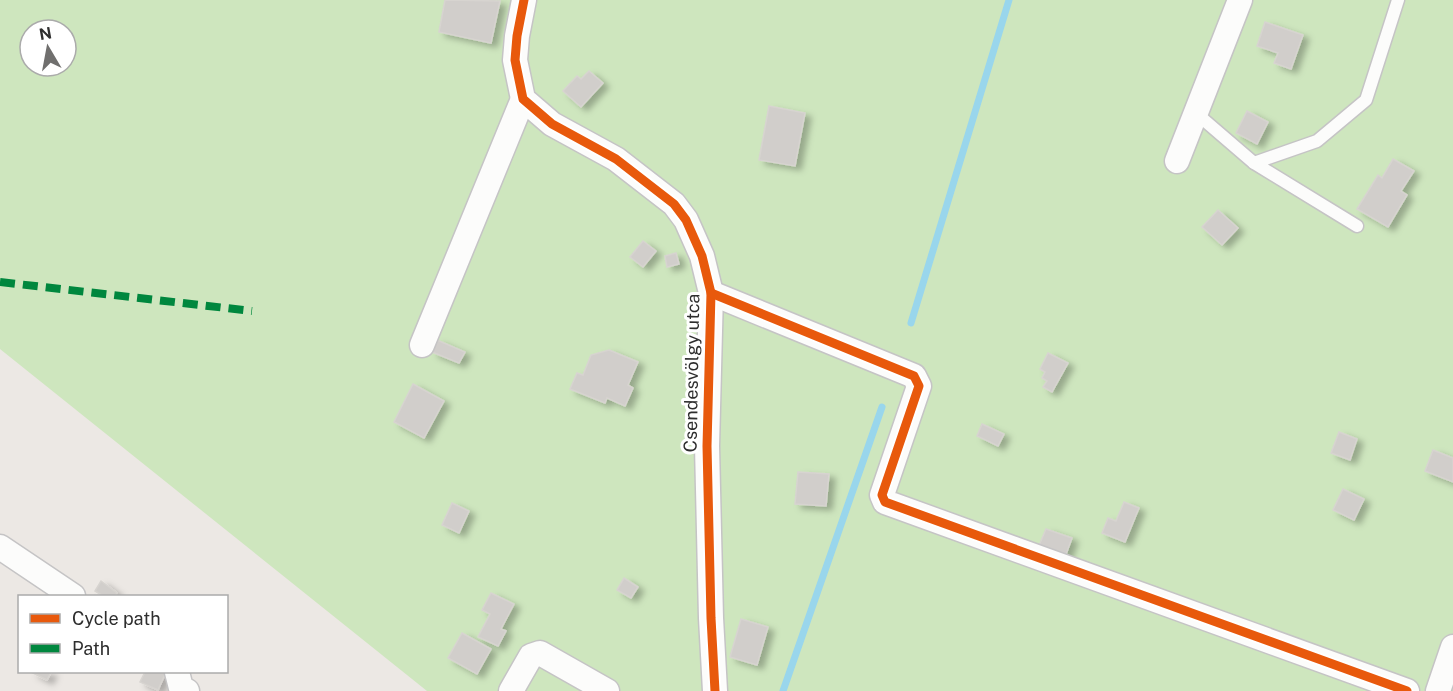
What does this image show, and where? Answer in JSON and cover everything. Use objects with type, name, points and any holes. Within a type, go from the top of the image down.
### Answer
[{"type":"street","points":[[422,345],[523,99],[515,60],[524,0]]},
{"type":"street","points":[[1177,161],[1240,0]]},
{"type":"street","name":"Csendesvölgy utca","points":[[523,99],[552,124],[616,159],[674,204],[686,220],[702,256],[711,293],[707,446],[715,691]]},
{"type":"street","points":[[711,293],[914,375],[919,386],[882,495],[885,502],[1407,691]]},
{"type":"street","points":[[0,548],[70,595]]},
{"type":"street","points":[[1438,691],[1453,647]]},
{"type":"street","points":[[511,691],[531,656],[540,653],[607,691]]},
{"type":"street","points":[[177,673],[181,688],[187,691]]},
{"type":"lane","points":[[1254,163],[1317,141],[1366,100],[1398,0]]},
{"type":"lane","points":[[1197,114],[1254,163],[1357,226]]},
{"type":"green space","points":[[0,0],[1453,0],[1453,691],[427,691],[0,349]]},
{"type":"building","points":[[445,0],[500,1],[491,43],[439,32]]},
{"type":"building","points":[[1265,22],[1303,35],[1291,69],[1274,63],[1278,53],[1257,46]]},
{"type":"building","points":[[589,71],[603,83],[581,107],[563,91],[577,76],[581,79]]},
{"type":"building","points":[[769,106],[805,113],[795,166],[759,160]]},
{"type":"building","points":[[1247,111],[1268,122],[1257,144],[1236,133]]},
{"type":"building","points":[[1393,159],[1414,171],[1401,191],[1407,195],[1388,227],[1357,209],[1378,175],[1382,178]]},
{"type":"building","points":[[1218,210],[1238,228],[1222,245],[1202,227]]},
{"type":"building","points":[[643,241],[656,251],[643,267],[630,257]]},
{"type":"building","points":[[676,253],[679,264],[667,267],[665,256]]},
{"type":"building","points":[[437,340],[465,352],[459,363],[432,352]]},
{"type":"building","points":[[609,350],[638,362],[628,385],[633,388],[625,406],[607,398],[605,403],[570,389],[577,373],[583,375],[591,355]]},
{"type":"building","points":[[1048,353],[1068,363],[1052,392],[1043,387],[1047,381],[1042,378],[1045,372],[1040,369]]},
{"type":"building","points":[[413,384],[444,401],[424,438],[394,422]]},
{"type":"building","points":[[982,424],[1004,434],[998,446],[977,436]]},
{"type":"building","points":[[1339,432],[1357,439],[1350,460],[1331,453]]},
{"type":"building","points":[[1433,450],[1453,458],[1453,482],[1425,471]]},
{"type":"building","points":[[798,472],[829,474],[826,506],[795,504]]},
{"type":"building","points":[[1343,489],[1364,499],[1354,520],[1333,510]]},
{"type":"building","points":[[1124,502],[1139,508],[1125,542],[1102,533],[1108,518],[1116,521]]},
{"type":"building","points":[[452,503],[469,511],[459,533],[442,525]]},
{"type":"building","points":[[1046,529],[1072,538],[1065,557],[1038,548]]},
{"type":"building","points":[[624,578],[638,587],[631,598],[617,590]]},
{"type":"building","points":[[101,581],[117,593],[116,595],[101,595],[95,591]]},
{"type":"building","points":[[491,593],[514,604],[501,629],[506,631],[498,646],[478,637],[490,614],[482,610]]},
{"type":"building","points":[[741,619],[768,627],[757,665],[730,657]]},
{"type":"building","points":[[462,633],[491,649],[477,674],[448,658]]},
{"type":"building","points":[[33,673],[50,673],[47,680]]},
{"type":"building","points":[[144,673],[166,673],[158,690],[140,682]]},
{"type":"waterway","points":[[911,323],[1009,0]]},
{"type":"waterway","points":[[783,691],[882,407]]},
{"type":"marked path","points":[[0,282],[252,311]]},
{"type":"cycle path","points":[[524,0],[515,60],[523,99],[552,124],[616,159],[674,204],[686,220],[702,256],[711,293],[707,446],[715,691]]},
{"type":"cycle path","points":[[711,293],[914,376],[919,386],[882,495],[885,502],[1407,691]]}]
